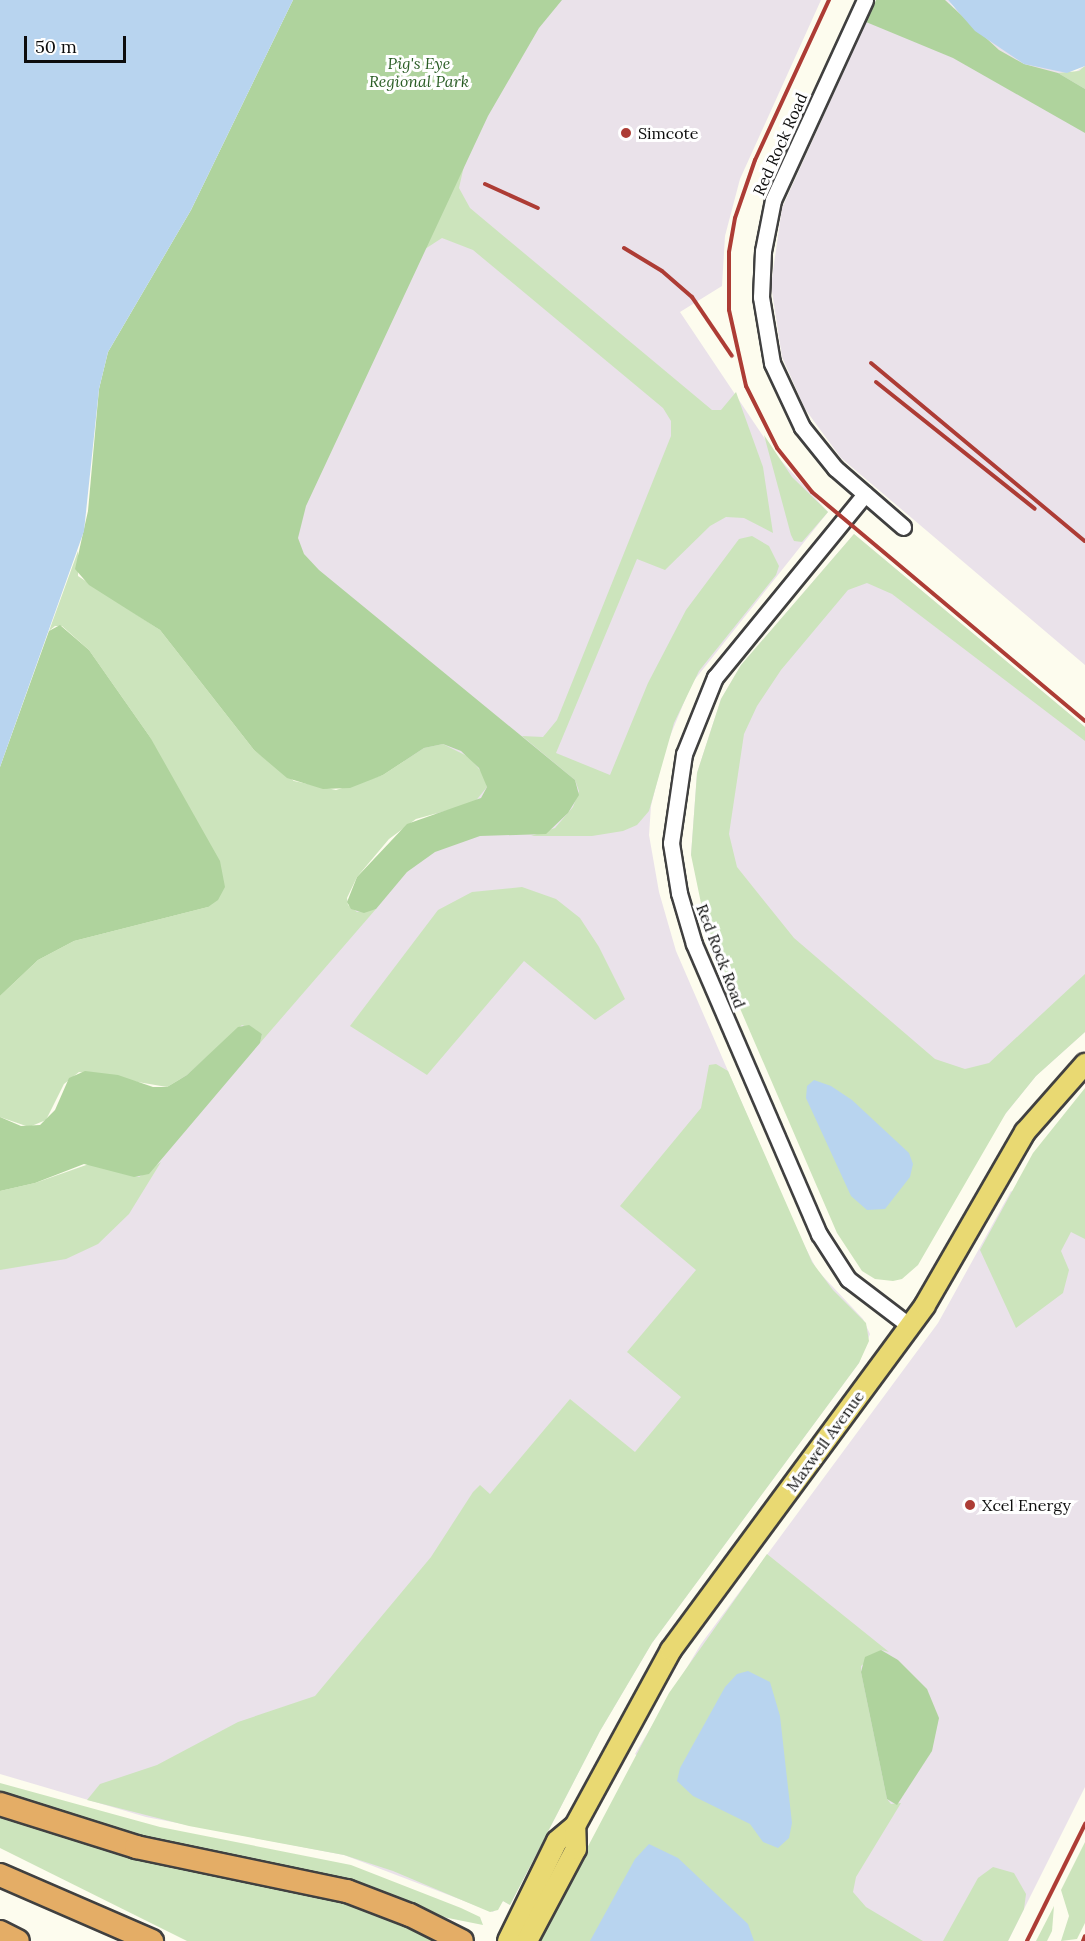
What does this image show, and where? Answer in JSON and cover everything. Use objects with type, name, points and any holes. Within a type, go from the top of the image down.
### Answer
[{"type":"highway","points":[[0,1804],[135,1847],[347,1891],[403,1912],[462,1941]]},
{"type":"highway","points":[[0,1875],[128,1941]]},
{"type":"highway","points":[[0,1875],[152,1941]]},
{"type":"highway","points":[[0,1932],[18,1941]]},
{"type":"main road","name":"Maxwell Avenue","points":[[508,1941],[557,1841],[575,1826],[671,1650],[910,1326],[1025,1132],[1085,1064]]},
{"type":"main road","name":"Maxwell Avenue","points":[[527,1941],[576,1849],[575,1826]]},
{"type":"street","name":"Red Rock Road","points":[[865,0],[773,200],[760,280],[770,351],[785,396],[818,450],[903,527]]},
{"type":"street","name":"Red Rock Road","points":[[865,494],[715,676],[684,754],[671,843],[679,893],[694,944],[819,1234],[848,1279],[910,1326]]},
{"type":"shaded area","points":[[529,0],[821,0],[740,179],[725,236],[722,286],[680,312],[775,454],[828,512],[692,683],[666,746],[651,806],[649,835],[659,892],[676,951],[800,1237],[817,1270],[863,1319],[870,1334],[859,1363],[652,1643],[600,1731],[510,1905],[503,1901],[493,1912],[344,1855],[146,1817],[0,1774],[0,1261],[439,819],[275,550]]},
{"type":"shaded area","points":[[876,0],[948,0],[954,8],[1073,73],[1085,66],[1085,665],[841,458],[805,409],[782,357],[771,285],[782,208]]},
{"type":"shaded area","points":[[854,534],[1085,727],[1085,1032],[1036,1076],[998,1123],[691,855],[697,773],[721,699],[741,665]]},
{"type":"shaded area","points":[[1011,1191],[1085,1227],[1085,1787],[1008,1941],[870,1941],[635,1754],[701,1644],[938,1323]]},
{"type":"green space","name":"Pig's Eye Regional Park","points":[[293,0],[562,0],[539,28],[488,116],[306,506],[298,538],[304,554],[319,570],[575,780],[579,795],[568,813],[546,834],[480,836],[435,852],[407,872],[376,909],[364,913],[351,909],[347,902],[357,877],[407,824],[481,798],[487,787],[479,768],[461,751],[443,744],[424,748],[383,775],[350,788],[323,789],[287,778],[254,750],[160,630],[89,585],[75,569],[88,511],[99,389],[108,352],[191,210]]},
{"type":"green space","points":[[876,0],[945,0],[999,50],[1024,64],[1058,73],[1085,89],[1085,133],[953,58],[866,22]]},
{"type":"green space","points":[[1085,66],[1085,89],[1058,73],[1079,71]]},
{"type":"green space","points":[[464,166],[459,188],[470,208],[712,410],[721,410],[736,392],[763,467],[773,533],[744,518],[726,517],[710,526],[665,570],[637,559],[556,753],[610,775],[648,683],[686,610],[739,539],[752,536],[769,546],[779,566],[776,575],[699,671],[674,723],[649,811],[637,825],[623,831],[592,836],[531,836],[555,828],[573,807],[579,791],[575,780],[522,736],[543,737],[557,720],[671,436],[671,421],[663,408],[473,250],[442,238],[425,249]]},
{"type":"green space","points":[[764,435],[792,477],[828,512],[802,542],[794,541],[791,535]]},
{"type":"green space","points":[[854,534],[1085,727],[1085,741],[892,594],[867,583],[848,590],[781,670],[757,706],[744,734],[729,834],[737,867],[794,938],[935,1059],[965,1069],[989,1063],[1085,974],[1085,1032],[1036,1076],[1006,1113],[918,1265],[902,1279],[893,1281],[875,1279],[862,1271],[837,1233],[707,932],[691,855],[697,773],[721,699],[741,665]]},
{"type":"green space","points":[[78,551],[78,576],[160,630],[254,750],[294,781],[336,790],[383,775],[424,748],[443,744],[469,757],[484,775],[487,787],[474,803],[416,819],[389,839],[357,877],[347,898],[348,905],[357,912],[376,909],[260,1043],[262,1034],[242,1025],[187,1075],[167,1087],[79,1072],[64,1084],[46,1120],[29,1127],[0,1117],[0,996],[38,960],[74,941],[208,907],[150,737],[89,650],[62,626],[55,626],[49,631]]},
{"type":"green space","points":[[60,625],[89,650],[150,737],[220,861],[225,887],[218,900],[208,907],[74,941],[38,960],[0,996],[0,767],[49,631]]},
{"type":"green space","points":[[522,887],[556,899],[580,918],[599,947],[625,999],[595,1020],[524,961],[427,1075],[350,1026],[438,910],[472,892]]},
{"type":"green space","points":[[249,1025],[262,1034],[260,1043],[149,1174],[134,1177],[84,1164],[35,1183],[0,1191],[0,1117],[21,1126],[40,1125],[55,1110],[69,1078],[85,1071],[118,1075],[153,1087],[167,1087],[187,1075],[238,1027]]},
{"type":"green space","points":[[716,1064],[728,1071],[812,1262],[833,1290],[866,1323],[869,1341],[859,1363],[652,1643],[600,1731],[510,1905],[503,1901],[498,1910],[490,1912],[393,1871],[344,1855],[189,1826],[87,1800],[100,1784],[157,1765],[238,1722],[315,1696],[431,1557],[473,1492],[480,1485],[490,1494],[570,1399],[635,1452],[681,1397],[627,1352],[696,1270],[620,1206],[701,1108],[709,1065]]},
{"type":"green space","points":[[1085,1088],[1085,1239],[1071,1232],[1061,1251],[1069,1270],[1063,1293],[1016,1328],[980,1250],[1033,1153]]},
{"type":"green space","points":[[161,1162],[129,1214],[98,1244],[66,1259],[0,1270],[0,1191],[35,1183],[89,1164],[139,1177]]},
{"type":"green space","points":[[767,1554],[889,1652],[881,1650],[861,1666],[861,1672],[887,1799],[891,1804],[901,1803],[856,1877],[853,1892],[866,1907],[923,1941],[538,1941],[669,1693]]},
{"type":"green space","points":[[881,1650],[898,1660],[927,1689],[939,1718],[932,1751],[897,1805],[887,1799],[861,1672],[865,1657]]},
{"type":"green space","points":[[0,1783],[160,1827],[351,1865],[461,1908],[480,1917],[483,1925],[443,1917],[325,1874],[133,1836],[0,1794]]},
{"type":"green space","points":[[0,1813],[310,1891],[372,1910],[442,1941],[187,1941],[0,1848]]},
{"type":"green space","points":[[1085,1842],[1085,1923],[1077,1939],[1061,1941],[1069,1916],[1061,1890]]},
{"type":"green space","points":[[993,1867],[1014,1873],[1026,1894],[1024,1909],[1008,1941],[943,1941],[978,1878]]},
{"type":"green space","points":[[1054,1906],[1052,1931],[1047,1941],[1036,1941]]},
{"type":"water","points":[[0,0],[293,0],[191,210],[108,352],[99,389],[84,531],[0,767]]},
{"type":"water","points":[[948,0],[1085,0],[1085,66],[1067,73],[1024,64],[975,31]]},
{"type":"water","points":[[814,1080],[831,1086],[852,1100],[909,1153],[913,1164],[910,1177],[885,1209],[867,1210],[851,1196],[806,1098],[807,1086]]},
{"type":"water","points":[[748,1671],[770,1682],[780,1716],[792,1823],[789,1838],[778,1848],[763,1842],[750,1824],[693,1796],[677,1781],[680,1768],[725,1687],[737,1674]]},
{"type":"water","points":[[649,1844],[678,1858],[748,1924],[754,1941],[590,1941],[635,1859]]},
{"type":"railway","points":[[829,0],[755,160],[735,218],[729,252],[729,310],[746,386],[777,448],[812,492],[1085,721]]},
{"type":"railway","points":[[485,184],[538,208]]},
{"type":"railway","points":[[624,248],[662,271],[692,297],[732,356]]},
{"type":"railway","points":[[871,363],[1085,541]]},
{"type":"railway","points":[[876,382],[1035,509]]},
{"type":"railway","points":[[1027,1941],[1085,1824]]},
{"type":"railway","points":[[1083,1941],[1085,1936]]},
{"type":"place","name":"Simcote","points":[[626,133]]},
{"type":"place","name":"Xcel Energy","points":[[970,1505]]}]
